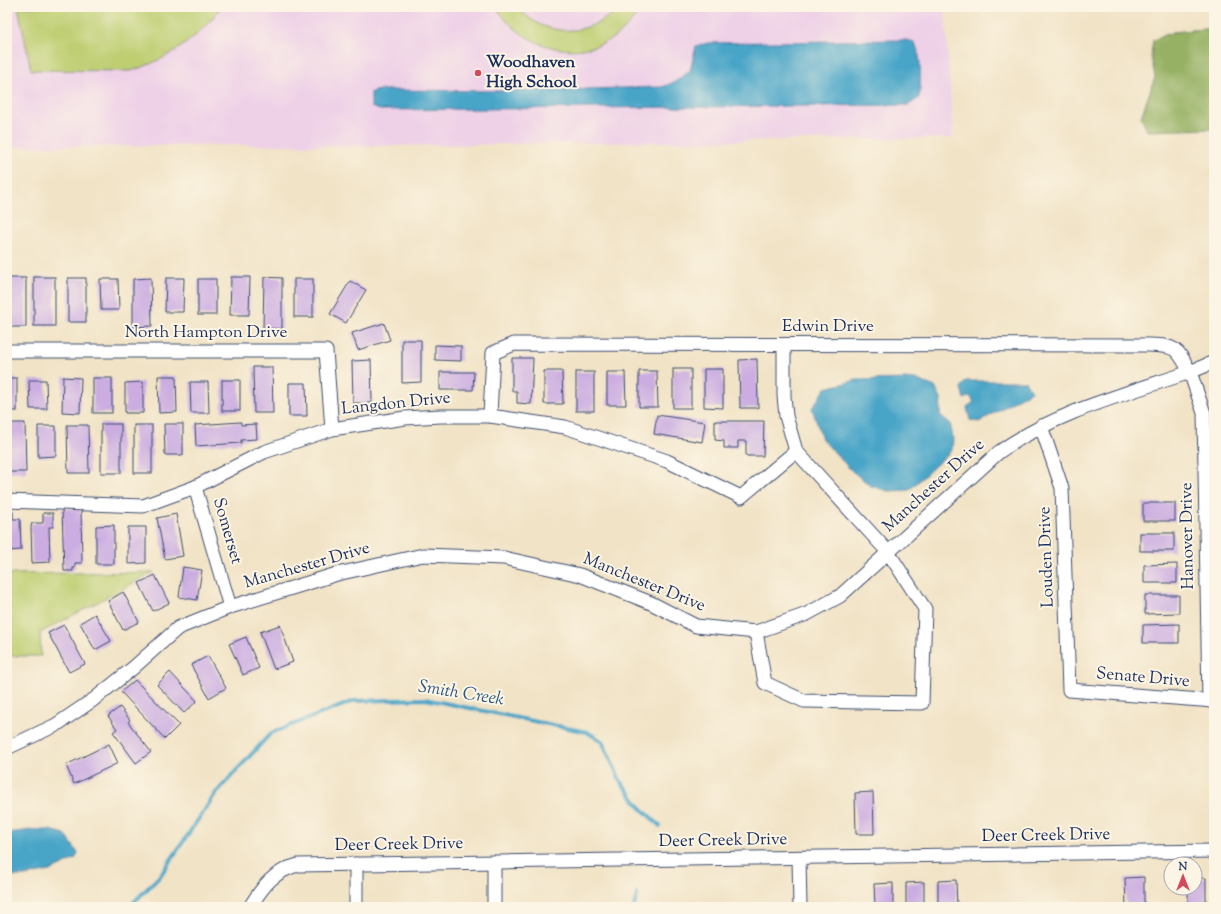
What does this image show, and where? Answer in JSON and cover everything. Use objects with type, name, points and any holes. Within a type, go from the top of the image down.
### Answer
[{"type":"street","name":"Edwin Drive","points":[[490,416],[493,353],[514,344],[1165,346],[1179,352],[1190,372]]},
{"type":"street","points":[[756,632],[765,683],[804,702],[922,703],[925,609],[888,552],[796,451],[786,416],[784,396],[784,345]]},
{"type":"street","name":"North Hampton Drive","points":[[7,351],[326,351],[332,429]]},
{"type":"street","points":[[1190,372],[1214,362]]},
{"type":"street","name":"Manchester Drive","points":[[7,748],[56,725],[93,700],[133,668],[178,628],[230,607],[336,574],[422,555],[504,558],[580,575],[651,603],[696,626],[756,632],[807,614],[840,596],[999,452],[1018,438],[1041,426],[1190,372]]},
{"type":"street","name":"Hanover Drive","points":[[1190,372],[1204,413],[1211,702]]},
{"type":"street","name":"Langdon Drive","points":[[7,501],[143,506],[195,487],[264,452],[332,429],[405,418],[490,416],[572,430],[667,461],[741,497],[796,451]]},
{"type":"street","name":"Louden Drive","points":[[1041,426],[1062,488],[1069,690]]},
{"type":"street","name":"Somerset","points":[[195,487],[230,607]]},
{"type":"street","name":"Senate Drive","points":[[1069,690],[1211,702]]},
{"type":"street","name":"Deer Creek Drive","points":[[250,907],[267,881],[287,868],[298,865],[1214,851]]},
{"type":"street","points":[[799,858],[800,907]]},
{"type":"street","points":[[494,862],[494,907]]},
{"type":"street","points":[[356,864],[356,907]]},
{"type":"shaded area","name":"Woodhaven High School","points":[[7,7],[945,7],[953,138],[377,146],[241,145],[7,147]]},
{"type":"green space","points":[[18,7],[221,7],[203,29],[182,46],[158,60],[131,71],[31,70]]},
{"type":"green space","points":[[496,7],[518,7],[529,18],[541,25],[555,29],[568,30],[596,24],[608,17],[619,7],[641,7],[627,26],[610,40],[590,48],[570,50],[549,47],[529,38],[511,25]]},
{"type":"green space","points":[[1214,28],[1214,129],[1147,131],[1141,117],[1155,77],[1151,56],[1153,40],[1173,32]]},
{"type":"green space","points":[[154,572],[40,633],[41,656],[7,656],[7,574]]},
{"type":"water","points":[[910,41],[915,44],[920,64],[920,93],[918,99],[908,105],[380,110],[371,107],[371,92],[379,90],[508,91],[662,87],[675,82],[690,71],[696,46],[708,43]]},
{"type":"water","points":[[915,379],[935,387],[941,399],[940,415],[950,423],[953,438],[952,450],[909,490],[888,491],[871,486],[852,471],[822,439],[812,408],[826,388],[857,380]]},
{"type":"water","points":[[966,381],[1025,381],[1031,391],[979,422],[970,420],[967,407],[974,402],[970,396],[964,399],[961,388]]},
{"type":"water","points":[[32,830],[50,830],[65,834],[78,853],[75,859],[50,871],[25,876],[7,876],[7,833]]},
{"type":"building","points":[[34,277],[55,277],[55,326],[34,326]]},
{"type":"building","points":[[231,277],[250,277],[249,315],[230,315]]},
{"type":"building","points":[[264,277],[282,278],[282,329],[263,328]]},
{"type":"building","points":[[7,278],[26,278],[26,327],[7,327]]},
{"type":"building","points":[[68,278],[86,278],[86,322],[68,322]]},
{"type":"building","points":[[151,278],[152,326],[133,327],[133,279]]},
{"type":"building","points":[[166,278],[184,278],[183,312],[165,312]]},
{"type":"building","points":[[100,279],[118,279],[119,310],[101,310]]},
{"type":"building","points":[[198,279],[216,279],[216,315],[198,315]]},
{"type":"building","points":[[294,279],[313,279],[313,317],[294,317]]},
{"type":"building","points":[[350,281],[366,290],[346,323],[330,314]]},
{"type":"building","points":[[384,323],[390,340],[358,350],[352,333]]},
{"type":"building","points":[[402,340],[421,340],[421,382],[402,383]]},
{"type":"building","points":[[435,345],[461,346],[461,361],[435,360]]},
{"type":"building","points":[[512,358],[533,358],[531,404],[517,403],[517,391],[512,391]]},
{"type":"building","points":[[757,359],[758,408],[740,408],[739,360]]},
{"type":"building","points":[[371,360],[372,403],[353,403],[352,361]]},
{"type":"building","points":[[253,367],[272,367],[273,413],[254,413]]},
{"type":"building","points":[[673,369],[691,369],[691,408],[673,408]]},
{"type":"building","points":[[704,369],[723,369],[723,408],[704,407]]},
{"type":"building","points":[[544,371],[562,371],[563,404],[544,404]]},
{"type":"building","points":[[639,371],[657,371],[658,407],[639,407]]},
{"type":"building","points":[[440,372],[474,372],[473,390],[440,390]]},
{"type":"building","points":[[576,372],[594,372],[594,411],[576,411]]},
{"type":"building","points":[[607,372],[625,372],[626,405],[607,405]]},
{"type":"building","points":[[158,376],[176,376],[177,412],[159,413]]},
{"type":"building","points":[[63,377],[81,378],[80,413],[62,412]]},
{"type":"building","points":[[7,378],[17,378],[17,411],[7,411]]},
{"type":"building","points":[[93,378],[112,378],[112,413],[93,413]]},
{"type":"building","points":[[29,380],[46,380],[47,409],[30,409]]},
{"type":"building","points":[[222,380],[240,380],[240,411],[222,411]]},
{"type":"building","points":[[143,382],[143,413],[125,413],[125,383]]},
{"type":"building","points":[[190,382],[208,382],[209,413],[191,413]]},
{"type":"building","points":[[289,383],[306,383],[307,416],[289,416]]},
{"type":"building","points":[[657,415],[705,422],[702,442],[654,434]]},
{"type":"building","points":[[715,421],[764,421],[763,456],[746,456],[746,441],[738,441],[738,448],[724,448],[724,441],[715,440]]},
{"type":"building","points":[[241,422],[241,425],[256,424],[257,439],[241,440],[241,443],[196,446],[195,425]]},
{"type":"building","points":[[7,423],[25,423],[26,472],[8,472]]},
{"type":"building","points":[[101,424],[121,424],[121,473],[101,473]]},
{"type":"building","points":[[164,424],[183,424],[183,455],[165,455]]},
{"type":"building","points":[[67,425],[88,425],[89,473],[68,473]]},
{"type":"building","points":[[134,425],[152,425],[152,473],[134,473]]},
{"type":"building","points":[[38,426],[56,426],[56,456],[38,457]]},
{"type":"building","points":[[1143,503],[1175,503],[1175,521],[1143,521]]},
{"type":"building","points":[[81,508],[82,563],[75,563],[75,568],[73,568],[73,571],[64,571],[62,509]]},
{"type":"building","points":[[7,512],[13,512],[13,519],[20,519],[21,550],[7,551]]},
{"type":"building","points":[[43,513],[53,513],[53,527],[49,527],[50,562],[32,563],[31,527],[32,523],[43,523]]},
{"type":"building","points":[[176,514],[183,556],[165,559],[157,518]]},
{"type":"building","points":[[114,525],[114,564],[96,564],[96,526]]},
{"type":"building","points":[[128,527],[146,527],[146,563],[128,564]]},
{"type":"building","points":[[1140,533],[1174,533],[1174,551],[1140,551]]},
{"type":"building","points":[[1177,564],[1177,583],[1144,583],[1144,565]]},
{"type":"building","points":[[183,567],[202,570],[197,600],[179,597]]},
{"type":"building","points":[[155,575],[169,603],[153,611],[139,583]]},
{"type":"building","points":[[123,592],[139,622],[123,630],[108,601]]},
{"type":"building","points":[[1145,595],[1179,595],[1179,613],[1145,614]]},
{"type":"building","points":[[95,614],[111,641],[95,650],[80,623]]},
{"type":"building","points":[[1179,624],[1179,643],[1143,643],[1143,625]]},
{"type":"building","points":[[64,625],[85,664],[69,672],[48,633]]},
{"type":"building","points":[[280,625],[293,662],[274,669],[260,632]]},
{"type":"building","points":[[246,637],[259,668],[243,675],[229,644]]},
{"type":"building","points":[[208,656],[226,688],[209,698],[191,665]]},
{"type":"building","points":[[170,672],[197,701],[184,713],[157,685]]},
{"type":"building","points":[[135,680],[179,725],[165,739],[121,692]]},
{"type":"building","points":[[120,707],[130,720],[128,722],[151,752],[136,763],[113,732],[117,729],[108,716]]},
{"type":"building","points":[[109,744],[118,763],[74,784],[66,765]]},
{"type":"building","points":[[873,792],[874,834],[856,834],[855,793]]},
{"type":"building","points":[[1144,877],[1144,907],[1126,907],[1125,878]]},
{"type":"building","points":[[1203,878],[1206,878],[1206,907],[1188,907],[1188,896],[1203,896]]},
{"type":"building","points":[[956,880],[957,907],[938,907],[938,881]]},
{"type":"building","points":[[924,882],[924,907],[906,907],[906,883]]},
{"type":"building","points":[[893,883],[893,907],[875,907],[874,884]]},
{"type":"waterway","name":"Smith Creek","points":[[129,907],[160,876],[216,793],[271,733],[354,701],[425,699],[587,732],[602,741],[621,782],[640,807],[660,826]]},
{"type":"waterway","name":"Smith Creek","points":[[634,907],[637,894]]},
{"type":"place","name":"Woodhaven High School","points":[[478,73]]}]
